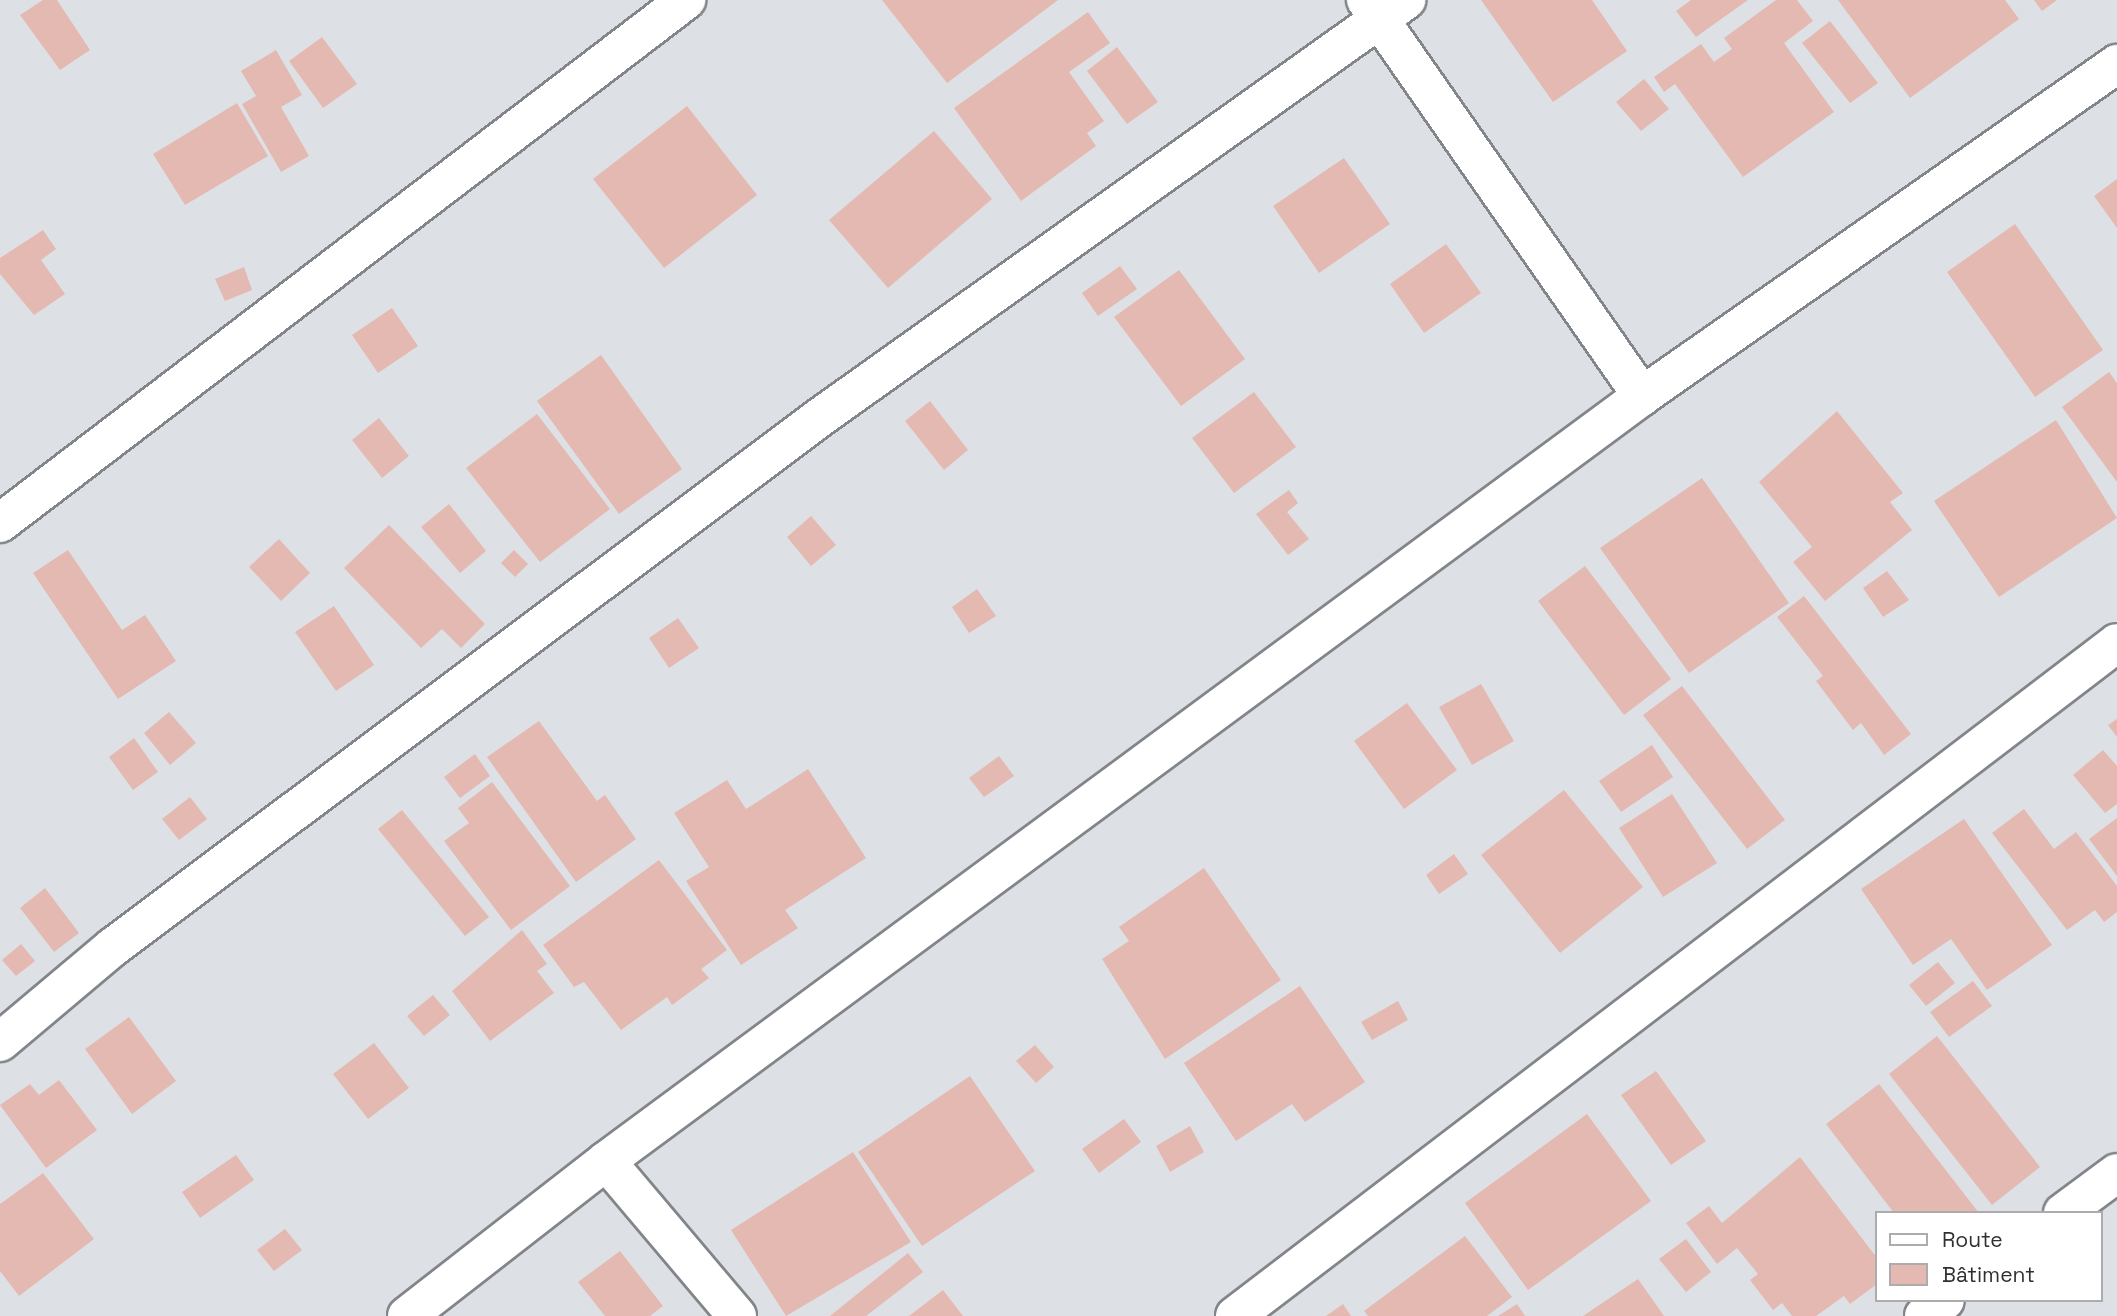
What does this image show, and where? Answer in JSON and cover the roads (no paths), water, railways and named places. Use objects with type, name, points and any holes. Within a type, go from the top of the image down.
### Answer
[{"type":"street","points":[[0,523],[686,0]]},
{"type":"street","points":[[0,1042],[113,947],[808,426],[1385,6],[1642,397]]},
{"type":"street","points":[[407,1316],[606,1161],[1642,397],[2117,64]]},
{"type":"street","points":[[1235,1316],[2117,643]]},
{"type":"street","points":[[606,1161],[737,1316]]},
{"type":"street","points":[[2066,1211],[2117,1173]]},
{"type":"street","points":[[1924,1316],[1942,1302]]}]
